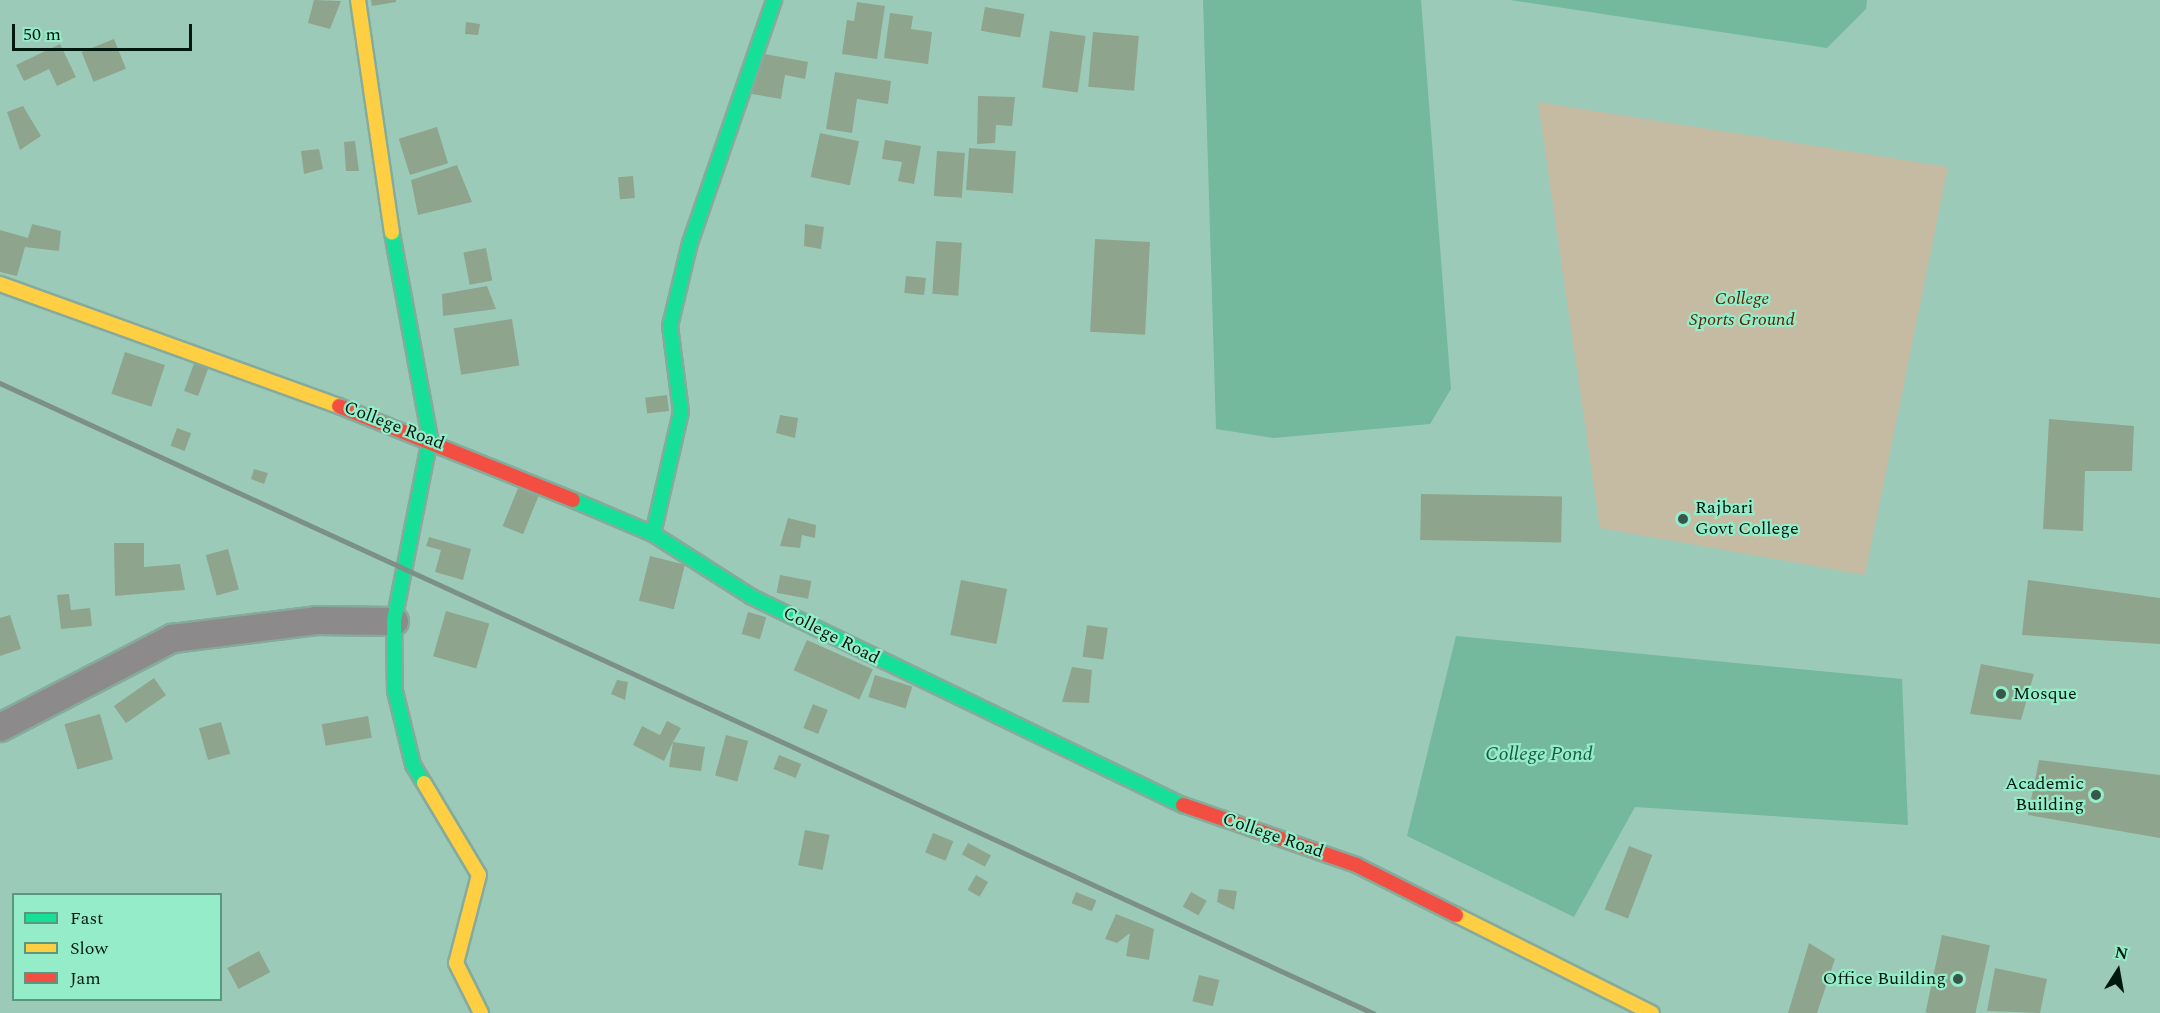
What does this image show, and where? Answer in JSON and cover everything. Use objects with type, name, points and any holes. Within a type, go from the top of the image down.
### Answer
[{"type":"street","points":[[358,0],[403,306],[430,439],[394,621],[395,692],[413,765],[479,875],[456,963],[481,1013]]},
{"type":"street","points":[[653,534],[681,412],[670,326],[690,243],[774,0]]},
{"type":"street","name":"College Road","points":[[0,284],[430,439],[653,534],[752,597],[1157,796],[1356,865],[1652,1013]]},
{"type":"street","points":[[0,727],[172,638],[316,620],[394,621]]},
{"type":"green space","name":"College Sports Ground","points":[[1538,102],[1948,167],[1865,575],[1600,528]]},
{"type":"water","points":[[1203,0],[1421,0],[1451,389],[1430,424],[1274,438],[1216,429]]},
{"type":"water","points":[[1510,0],[1867,0],[1866,9],[1827,48]]},
{"type":"water","name":"College Pond","points":[[1456,636],[1902,679],[1908,825],[1635,807],[1574,917],[1407,836]]},
{"type":"building","points":[[314,0],[341,1],[330,29],[308,23]]},
{"type":"building","points":[[371,0],[396,0],[396,2],[372,6]]},
{"type":"building","points":[[857,2],[885,6],[877,59],[842,54],[847,20],[854,21]]},
{"type":"building","points":[[985,7],[1024,14],[1020,38],[981,31]]},
{"type":"building","points":[[890,13],[913,16],[911,29],[932,32],[928,64],[884,58]]},
{"type":"building","points":[[466,22],[480,24],[478,35],[465,34]]},
{"type":"building","points":[[1050,31],[1086,36],[1078,92],[1042,87]]},
{"type":"building","points":[[1093,32],[1139,36],[1134,91],[1088,87]]},
{"type":"building","points":[[114,39],[126,69],[94,82],[82,52]]},
{"type":"building","points":[[60,44],[76,77],[57,86],[49,69],[24,81],[16,65]]},
{"type":"building","points":[[759,53],[808,62],[805,79],[785,75],[781,99],[752,94]]},
{"type":"building","points":[[835,72],[891,81],[888,104],[857,99],[852,133],[826,129]]},
{"type":"building","points":[[978,96],[1015,97],[1012,126],[996,125],[995,143],[977,144]]},
{"type":"building","points":[[23,106],[41,136],[20,150],[7,112]]},
{"type":"building","points":[[437,127],[448,163],[410,175],[399,139]]},
{"type":"building","points":[[820,133],[859,141],[850,185],[811,177]]},
{"type":"building","points":[[885,140],[921,146],[914,184],[898,181],[902,162],[882,159]]},
{"type":"building","points":[[355,141],[359,171],[346,171],[344,142]]},
{"type":"building","points":[[969,148],[1016,151],[1013,193],[966,190]]},
{"type":"building","points":[[319,149],[323,169],[304,174],[301,151]]},
{"type":"building","points":[[937,151],[965,153],[962,198],[934,196]]},
{"type":"building","points":[[457,165],[472,202],[418,215],[411,180]]},
{"type":"building","points":[[633,176],[635,198],[620,199],[618,177]]},
{"type":"building","points":[[32,224],[61,231],[59,251],[25,247],[17,276],[0,272],[0,230],[28,238]]},
{"type":"building","points":[[805,224],[824,227],[821,249],[804,246]]},
{"type":"building","points":[[1095,239],[1150,242],[1145,335],[1090,332]]},
{"type":"building","points":[[936,241],[962,243],[958,296],[932,294]]},
{"type":"building","points":[[486,248],[492,280],[470,285],[463,252]]},
{"type":"building","points":[[906,276],[926,278],[924,295],[904,293]]},
{"type":"building","points":[[487,286],[496,309],[443,316],[442,294]]},
{"type":"building","points":[[512,319],[519,365],[461,375],[454,328]]},
{"type":"building","points":[[125,352],[165,365],[151,407],[111,394]]},
{"type":"building","points":[[196,358],[210,363],[198,396],[184,391]]},
{"type":"building","points":[[667,395],[669,411],[647,414],[645,398]]},
{"type":"building","points":[[780,415],[798,418],[795,438],[776,433]]},
{"type":"building","points":[[2049,419],[2134,426],[2132,471],[2085,471],[2083,531],[2043,529]]},
{"type":"building","points":[[177,428],[191,433],[185,451],[171,446]]},
{"type":"building","points":[[254,469],[268,473],[264,484],[251,479]]},
{"type":"building","points":[[518,488],[538,496],[523,534],[503,526]]},
{"type":"building","points":[[1421,494],[1562,496],[1561,542],[1420,540]]},
{"type":"building","points":[[788,518],[816,525],[815,538],[802,535],[800,548],[780,546]]},
{"type":"building","points":[[429,537],[471,549],[463,580],[435,572],[441,550],[426,546]]},
{"type":"building","points":[[114,543],[144,543],[144,567],[180,564],[185,590],[115,596]]},
{"type":"building","points":[[228,549],[239,590],[217,596],[206,555]]},
{"type":"building","points":[[650,556],[685,565],[674,609],[639,601]]},
{"type":"building","points":[[780,575],[811,581],[808,599],[777,593]]},
{"type":"building","points":[[961,580],[1007,589],[996,644],[950,635]]},
{"type":"building","points":[[2028,580],[2160,598],[2160,644],[2022,635]]},
{"type":"building","points":[[69,594],[71,610],[90,608],[92,626],[61,629],[57,595]]},
{"type":"building","points":[[446,611],[489,623],[476,669],[433,656]]},
{"type":"building","points":[[748,612],[766,617],[760,639],[742,634]]},
{"type":"building","points":[[10,615],[21,649],[0,656],[0,618]]},
{"type":"building","points":[[1087,625],[1108,628],[1103,660],[1083,657]]},
{"type":"building","points":[[807,640],[873,669],[859,699],[794,670]]},
{"type":"building","name":"Mosque","points":[[1981,664],[2034,674],[2021,720],[1970,714]]},
{"type":"building","points":[[1072,667],[1092,670],[1089,703],[1062,702]]},
{"type":"building","points":[[875,675],[912,686],[906,708],[868,697]]},
{"type":"building","points":[[154,678],[166,695],[126,723],[114,706]]},
{"type":"building","points":[[617,680],[628,682],[625,700],[611,694]]},
{"type":"building","points":[[813,704],[828,710],[818,734],[803,728]]},
{"type":"building","points":[[100,714],[113,759],[77,769],[64,724]]},
{"type":"building","points":[[368,716],[372,738],[326,746],[322,724]]},
{"type":"building","points":[[667,721],[681,728],[664,761],[633,745],[642,726],[660,735]]},
{"type":"building","points":[[221,722],[230,754],[208,760],[199,728]]},
{"type":"building","points":[[726,735],[748,741],[737,782],[715,776]]},
{"type":"building","points":[[673,742],[705,747],[701,771],[669,767]]},
{"type":"building","points":[[779,755],[801,764],[796,778],[773,769]]},
{"type":"building","name":"Academic Building","points":[[2039,760],[2160,775],[2160,838],[2028,815]]},
{"type":"building","points":[[805,830],[830,835],[823,870],[798,865]]},
{"type":"building","points":[[933,833],[953,841],[946,861],[925,852]]},
{"type":"building","points":[[968,843],[991,855],[985,867],[962,854]]},
{"type":"building","points":[[1629,846],[1652,855],[1628,918],[1605,909]]},
{"type":"building","points":[[976,875],[988,882],[980,897],[968,890]]},
{"type":"building","points":[[1219,889],[1237,891],[1234,910],[1217,902]]},
{"type":"building","points":[[1076,892],[1096,900],[1092,911],[1072,903]]},
{"type":"building","points":[[1191,892],[1207,901],[1199,916],[1183,907]]},
{"type":"building","points":[[1116,914],[1154,929],[1149,960],[1126,956],[1130,933],[1117,943],[1105,939]]},
{"type":"building","name":"Office Building","points":[[1942,935],[1990,945],[1976,1013],[1926,1012]]},
{"type":"building","points":[[1809,943],[1835,959],[1817,1013],[1788,1013]]},
{"type":"building","points":[[259,951],[270,972],[238,989],[227,968]]},
{"type":"building","points":[[1995,968],[2047,979],[2040,1013],[1987,1011]]},
{"type":"building","points":[[1199,975],[1219,980],[1213,1006],[1192,1001]]},
{"type":"railway","points":[[0,383],[1373,1013]]},
{"type":"traffic: fast","points":[[653,534],[681,412],[670,326],[690,243],[774,0]]},
{"type":"traffic: fast","points":[[392,233],[430,439],[394,621],[395,691],[413,765],[424,783]]},
{"type":"traffic: fast","points":[[573,500],[653,534],[752,597],[1183,805]]},
{"type":"traffic: slow","points":[[358,0],[392,233]]},
{"type":"traffic: slow","points":[[0,284],[339,406]]},
{"type":"traffic: slow","points":[[424,783],[479,875],[456,963],[481,1013]]},
{"type":"traffic: slow","points":[[1456,915],[1652,1013]]},
{"type":"traffic: jam","points":[[339,406],[573,500]]},
{"type":"traffic: jam","points":[[1183,805],[1356,865],[1456,915]]},
{"type":"place","name":"Rajbari Govt College","points":[[1683,519]]},
{"type":"place","name":"Mosque","points":[[2001,694]]},
{"type":"place","name":"Academic Building","points":[[2096,795]]},
{"type":"place","name":"Office Building","points":[[1958,979]]}]
